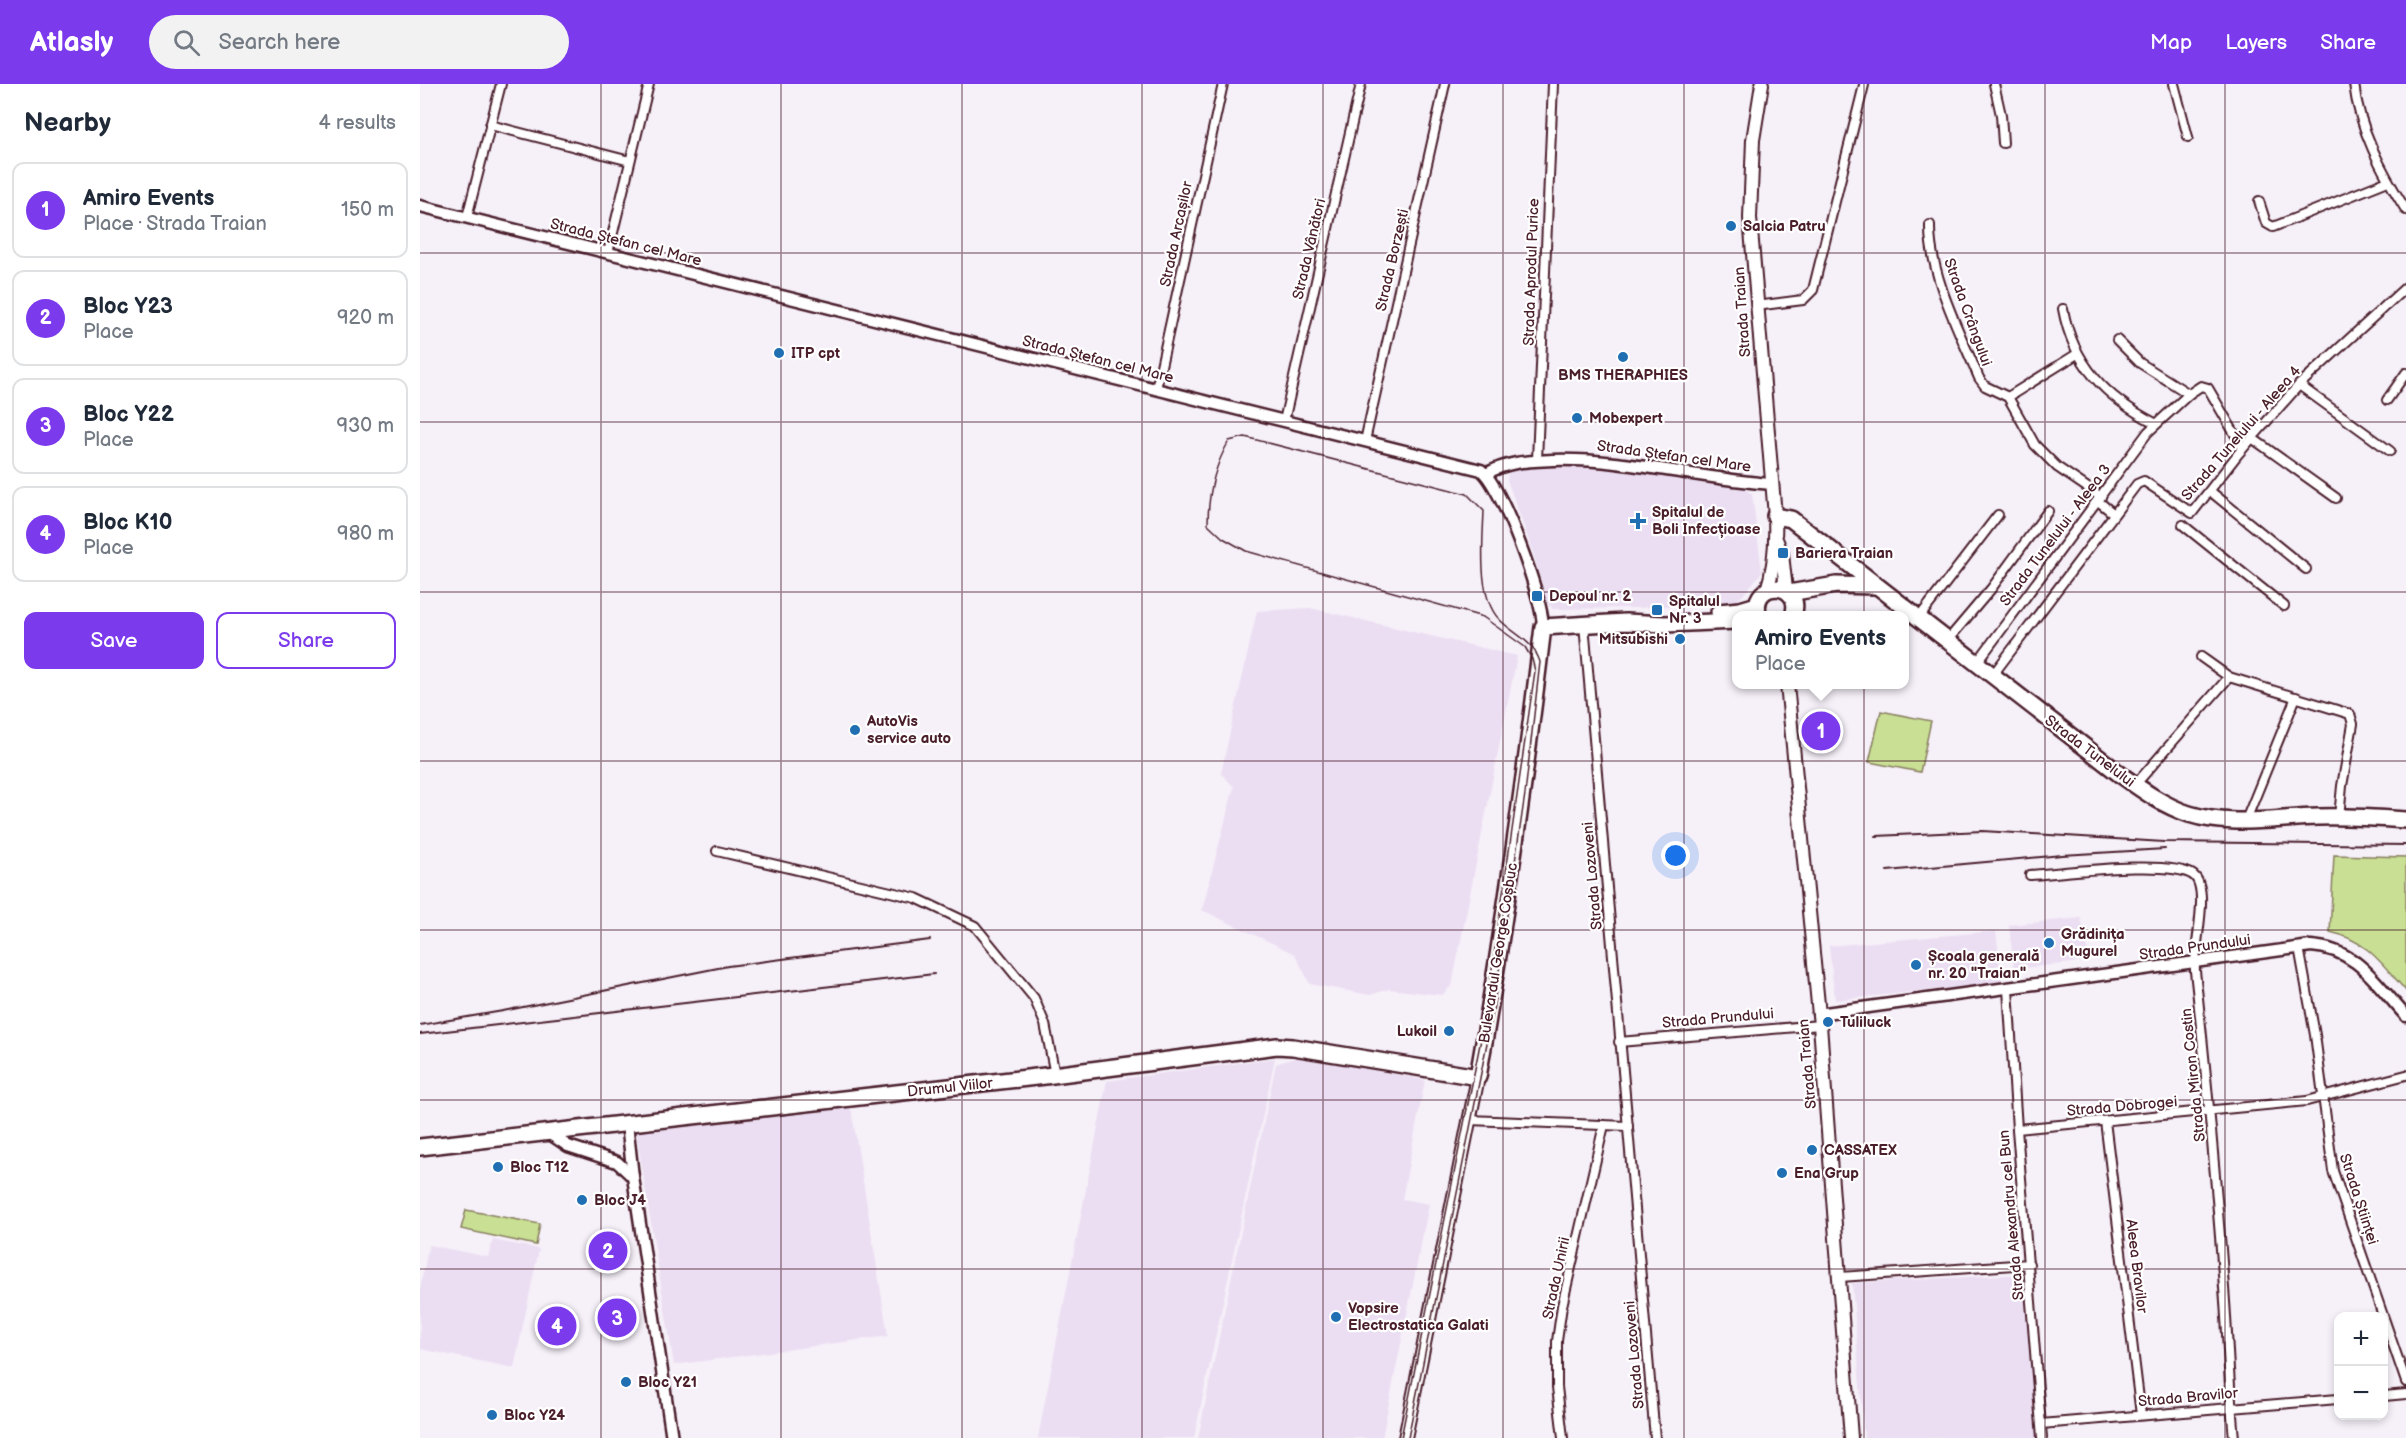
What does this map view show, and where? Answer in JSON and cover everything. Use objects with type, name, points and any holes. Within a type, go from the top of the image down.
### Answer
[{"type":"highway","name":"Strada Tunelului","points":[[1775,516],[1791,519],[1908,611]]},
{"type":"highway","points":[[1733,611],[1758,610],[1760,596],[1773,588],[1791,601],[1811,590],[1849,584],[1875,586]]},
{"type":"highway","points":[[1625,622],[1659,616],[1732,611]]},
{"type":"highway","name":"Strada Tunelului","points":[[1909,612],[2135,785],[2186,813],[2216,819],[2246,820],[2339,817],[2406,820]]},
{"type":"highway","points":[[1543,627],[1625,622],[1665,624],[1732,621]]},
{"type":"highway","name":"Bulevardul George Coșbuc","points":[[1478,1077],[1489,1020],[1522,796],[1543,627]]},
{"type":"highway","name":"Drumul Viilor","points":[[420,1147],[1055,1075],[1277,1046],[1478,1077]]},
{"type":"main road","name":"Strada Traian","points":[[1762,84],[1753,140],[1749,199],[1775,516],[1776,539],[1772,576],[1767,590]]},
{"type":"main road","name":"Strada Traian","points":[[1776,539],[1782,554],[1791,601]]},
{"type":"main road","name":"Strada Traian","points":[[1787,689],[1819,1019],[1851,1438]]},
{"type":"main road","name":"Bulevardul George Coșbuc","points":[[1405,1438],[1478,1077]]},
{"type":"street","points":[[467,217],[501,84]]},
{"type":"street","points":[[608,252],[649,84]]},
{"type":"street","name":"Strada Arcașilor","points":[[1156,389],[1222,84]]},
{"type":"street","name":"Strada Vânători","points":[[1284,421],[1361,84]]},
{"type":"street","name":"Strada Borzești","points":[[1365,441],[1445,84]]},
{"type":"street","name":"Strada Aprodul Purice","points":[[1537,460],[1553,84]]},
{"type":"street","points":[[1994,84],[2001,115],[2003,143]]},
{"type":"street","points":[[2174,84],[2188,137]]},
{"type":"street","points":[[2354,84],[2366,133],[2388,181],[2406,210]]},
{"type":"street","points":[[1756,306],[1803,300],[1813,290],[1864,85]]},
{"type":"street","points":[[490,125],[630,161]]},
{"type":"street","points":[[2259,201],[2266,223],[2273,227],[2388,181]]},
{"type":"street","name":"Strada Ștefan cel Mare","points":[[420,206],[1470,466],[1486,474],[1505,465],[1537,460],[1610,461],[1772,484]]},
{"type":"street","name":"Strada Crângului","points":[[1930,225],[1938,276],[1979,378],[1985,386],[2008,397]]},
{"type":"street","name":"Strada Tunelului - Aleea 4","points":[[1992,676],[2140,481],[2144,481],[2192,513],[2243,448],[2299,385],[2406,287]]},
{"type":"street","points":[[2063,309],[2067,329],[2077,354],[2109,393],[2126,407],[2156,423]]},
{"type":"street","points":[[2117,340],[2140,363],[2189,394],[2200,386],[2208,388],[2243,448]]},
{"type":"street","points":[[2077,354],[2008,397],[2035,445],[2057,467],[2100,499],[2114,514]]},
{"type":"street","points":[[2387,400],[2406,373]]},
{"type":"street","points":[[2299,385],[2390,451]]},
{"type":"street","name":"Strada Tunelului - Aleea 3","points":[[1976,664],[2156,423],[2189,394]]},
{"type":"street","points":[[2252,438],[2336,498]]},
{"type":"street","name":"Bulevardul George Coșbuc","points":[[1486,474],[1499,494],[1516,536],[1541,609],[1543,627]]},
{"type":"street","points":[[2210,491],[2306,569]]},
{"type":"street","points":[[1947,641],[1990,589],[2048,511]]},
{"type":"street","points":[[1918,619],[1998,515]]},
{"type":"street","points":[[2183,525],[2284,606]]},
{"type":"street","name":"Strada Lozoveni","points":[[1584,624],[1655,1438]]},
{"type":"street","points":[[2201,657],[2229,676],[2346,712],[2352,717],[2353,724],[2339,817]]},
{"type":"street","points":[[2135,785],[2229,676]]},
{"type":"street","points":[[2246,820],[2296,697]]},
{"type":"street","points":[[717,851],[916,898],[975,926],[1034,998],[1045,1024],[1055,1075]]},
{"type":"street","name":"Strada Miron Costin","points":[[2030,875],[2155,867],[2179,869],[2194,876],[2201,888],[2194,963],[2211,1111],[2234,1438]]},
{"type":"street","name":"Strada Prundului","points":[[1619,1042],[1732,1031],[1819,1019],[2299,947],[2325,947],[2347,954],[2406,1016]]},
{"type":"street","name":"Strada Științei","points":[[2299,947],[2315,1035],[2333,1171],[2406,1382]]},
{"type":"street","name":"Strada Alexandru cel Bun","points":[[2008,989],[2042,1438]]},
{"type":"street","name":"Strada Dobrogei","points":[[2017,1129],[2323,1098],[2406,1075]]},
{"type":"street","points":[[1469,1120],[1628,1126]]},
{"type":"street","name":"Aleea Bravilor","points":[[2105,1121],[2141,1415]]},
{"type":"street","points":[[627,1124],[672,1438]]},
{"type":"street","name":"Strada Unirii","points":[[1563,1438],[1557,1387],[1557,1341],[1562,1306],[1604,1125]]},
{"type":"street","points":[[547,1132],[568,1146],[617,1162],[633,1177]]},
{"type":"street","points":[[1840,1277],[2029,1264]]},
{"type":"street","points":[[2388,1396],[2406,1394]]},
{"type":"street","name":"Strada Bravilor","points":[[2041,1424],[2334,1399]]},
{"type":"shaded area","name":"Spitalul de Boli Infecțioase","points":[[1544,466],[1599,467],[1738,484],[1752,494],[1762,572],[1737,602],[1637,608],[1553,609],[1547,603],[1532,549],[1507,480],[1509,469]]},
{"type":"shaded area","points":[[1310,608],[1517,656],[1452,985],[1442,995],[1389,989],[1370,995],[1310,984],[1295,954],[1202,910],[1234,787],[1221,773],[1257,611]]},
{"type":"shaded area","name":"Grădinița Mugurel","points":[[2081,918],[2090,961],[2014,969],[2009,925]]},
{"type":"shaded area","name":"Școala generală nr. 20 \"Traian\"","points":[[1996,931],[2002,983],[1835,1000],[1829,946]]},
{"type":"shaded area","points":[[1303,1055],[1425,1080],[1402,1199],[1429,1204],[1382,1438],[1198,1438],[1276,1064]]},
{"type":"shaded area","points":[[1275,1058],[1194,1438],[1038,1438],[1107,1081]]},
{"type":"shaded area","points":[[851,1107],[888,1336],[674,1365],[636,1131]]},
{"type":"shaded area","points":[[493,1240],[539,1249],[514,1368],[420,1349],[420,1288],[429,1245],[488,1257]]},
{"type":"shaded area","points":[[2024,1274],[2037,1438],[1864,1438],[1852,1283]]},
{"type":"green space","points":[[1881,711],[1931,721],[1920,772],[1869,762]]},
{"type":"green space","points":[[2334,855],[2406,857],[2406,991],[2364,947],[2330,932]]},
{"type":"green space","points":[[466,1210],[540,1224],[536,1245],[461,1229]]},
{"type":"tram line","points":[[1401,1438],[1484,1024],[1535,671],[1532,659],[1525,647],[1483,617],[1246,551],[1223,538],[1208,524],[1213,481],[1219,461],[1229,441],[1245,437],[1467,494],[1484,511],[1484,583],[1492,609],[1505,625],[1533,648],[1540,662],[1525,794],[1492,1018],[1408,1438]]},
{"type":"railway","points":[[1876,836],[1982,831],[2164,842],[2406,845]]},
{"type":"railway","points":[[1887,871],[2062,855],[2165,849]]},
{"type":"railway","points":[[420,1025],[503,1011],[728,966],[930,940]]},
{"type":"railway","points":[[420,1034],[934,974]]},
{"type":"place","name":"Salcia Patru","points":[[1731,226]]},
{"type":"place","name":"ITP cpt","points":[[779,353]]},
{"type":"place","name":"BMS THERAPHIES","points":[[1623,357]]},
{"type":"place","name":"Mobexpert","points":[[1577,418]]},
{"type":"place","name":"Spitalul de Boli Infecțioase","points":[[1638,521]]},
{"type":"place","name":"Bariera Traian","points":[[1783,553]]},
{"type":"place","name":"Depoul nr. 2","points":[[1537,596]]},
{"type":"place","name":"Spitalul Nr. 3","points":[[1657,610]]},
{"type":"place","name":"Mitsubishi","points":[[1680,639]]},
{"type":"place","name":"AutoVis service auto","points":[[855,730]]},
{"type":"place","name":"Amiro Events","points":[[1821,731]]},
{"type":"place","name":"Grădinița Mugurel","points":[[2049,943]]},
{"type":"place","name":"Școala generală nr. 20 \"Traian\"","points":[[1916,965]]},
{"type":"place","name":"Tuliluck","points":[[1828,1022]]},
{"type":"place","name":"Lukoil","points":[[1449,1031]]},
{"type":"place","name":"CASSATEX","points":[[1812,1150]]},
{"type":"place","name":"Bloc T12","points":[[498,1167]]},
{"type":"place","name":"Ena Grup","points":[[1782,1173]]},
{"type":"place","name":"Bloc J4","points":[[582,1200]]},
{"type":"place","name":"Bloc Y23","points":[[608,1251]]},
{"type":"place","name":"Vopsire Electrostatica Galati","points":[[1336,1317]]},
{"type":"place","name":"Bloc Y22","points":[[617,1318]]},
{"type":"place","name":"Bloc K10","points":[[557,1326]]},
{"type":"place","name":"Bloc Y21","points":[[626,1382]]},
{"type":"place","name":"Bloc Y24","points":[[492,1415]]}]
